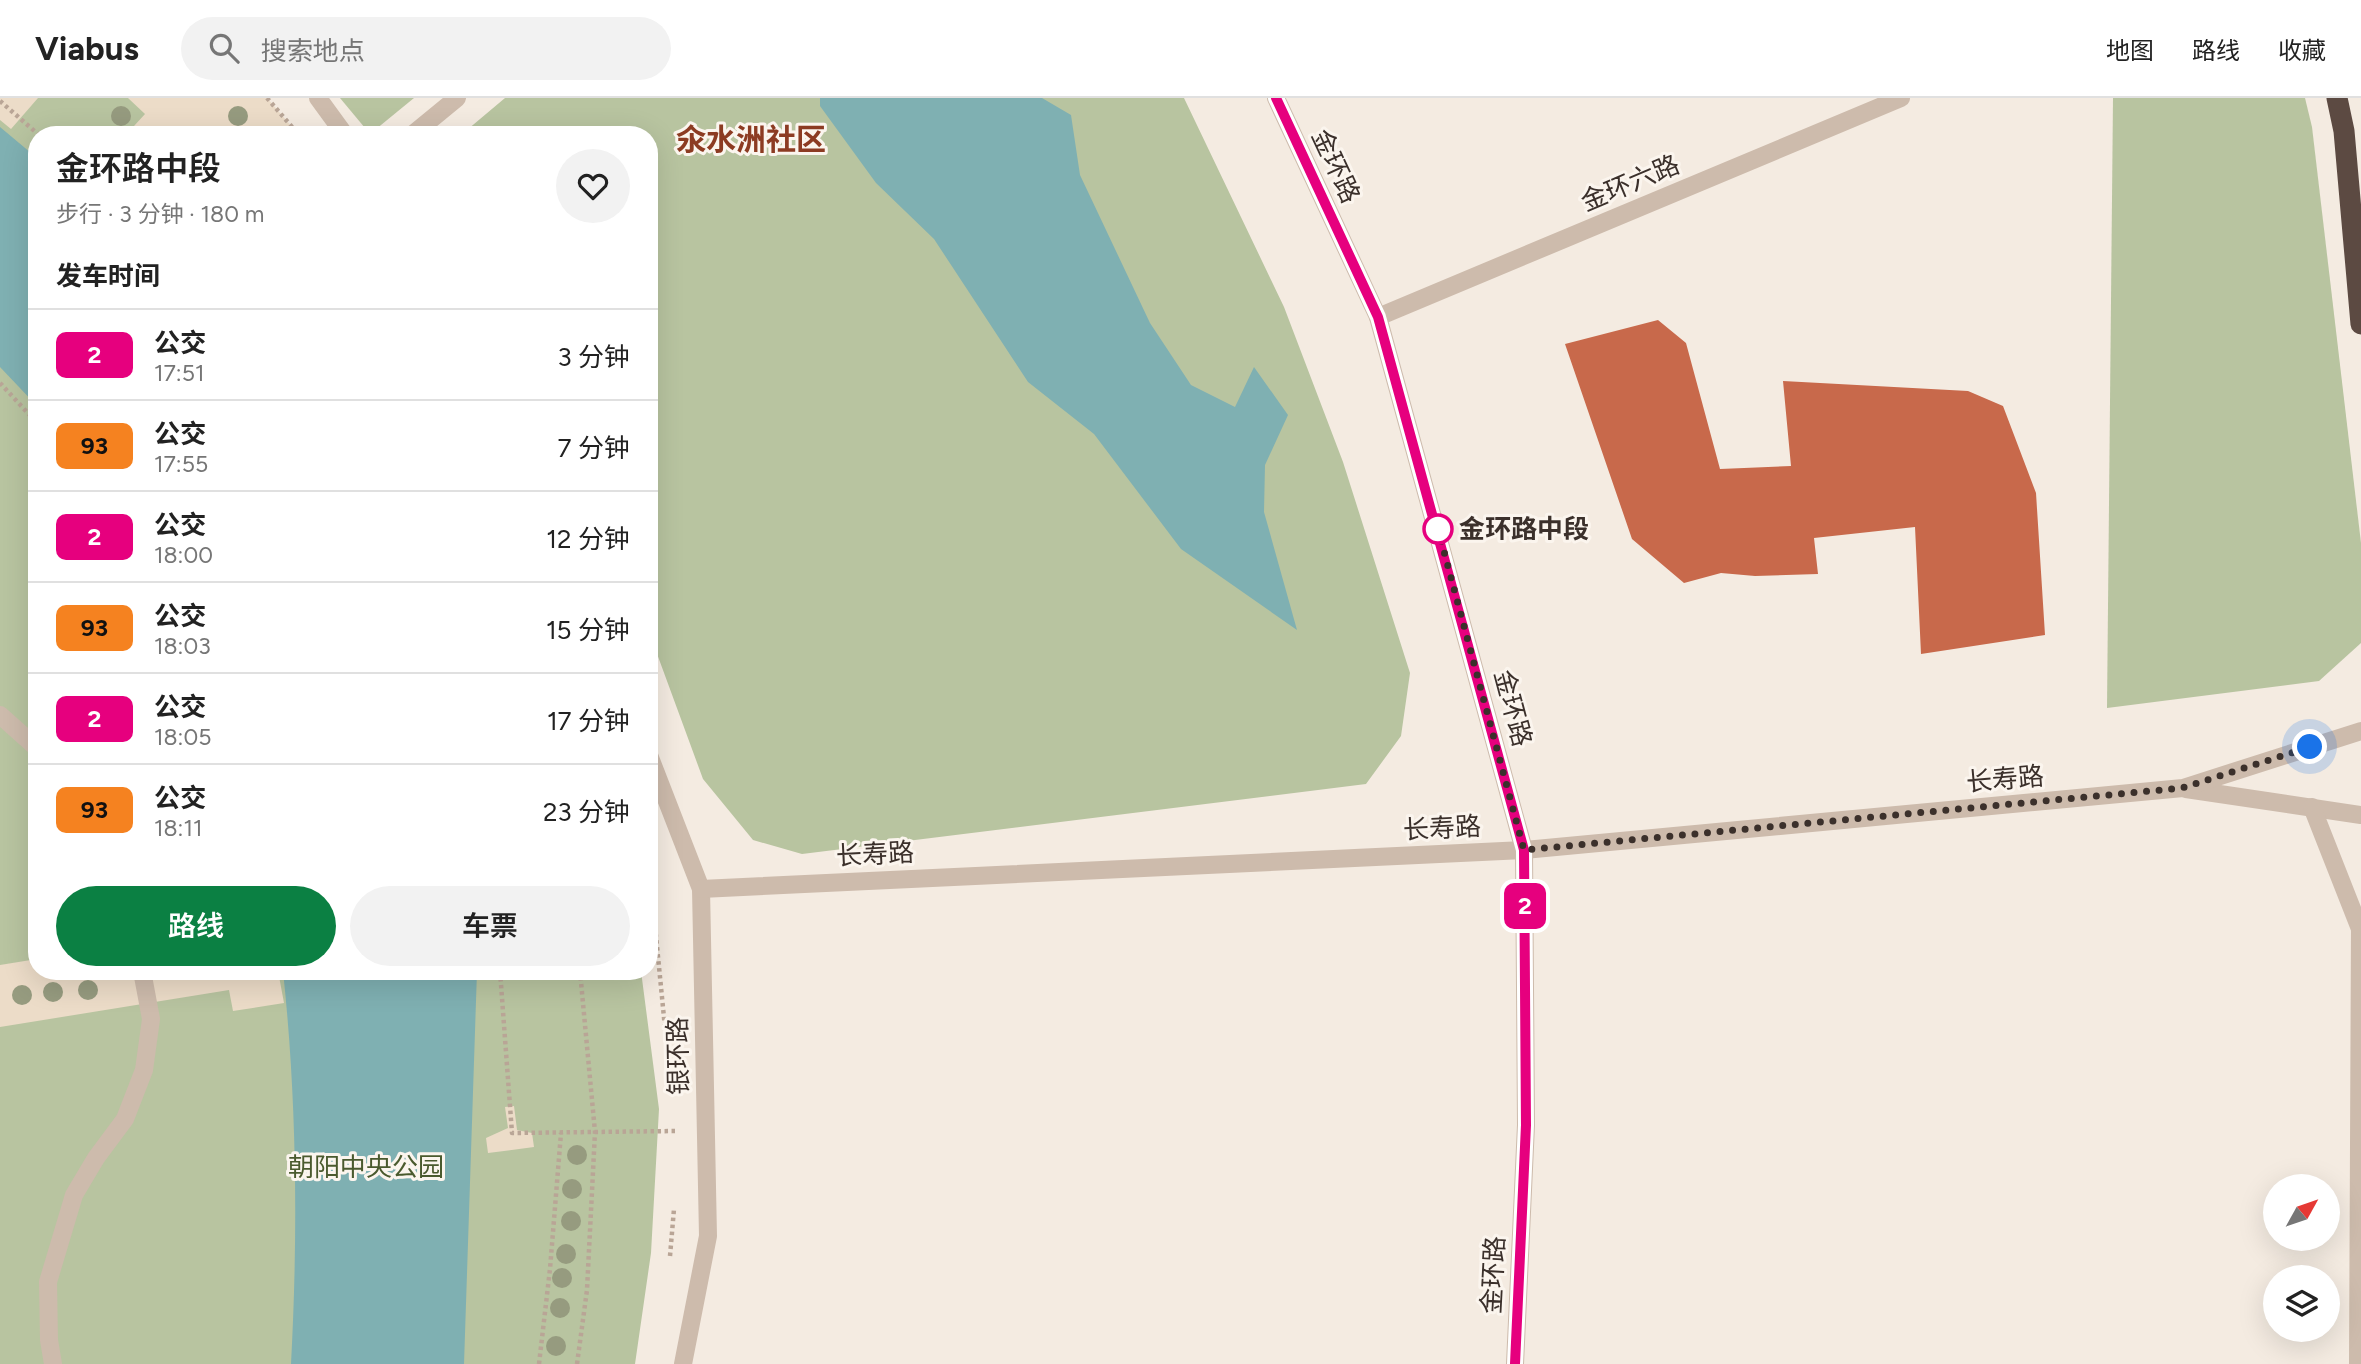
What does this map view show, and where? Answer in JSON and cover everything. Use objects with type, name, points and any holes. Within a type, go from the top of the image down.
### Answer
[{"type":"highway","points":[[2337,98],[2344,131],[2361,324]]},
{"type":"street","points":[[318,98],[338,126]]},
{"type":"street","points":[[423,126],[457,98]]},
{"type":"street","name":"金环路","points":[[1276,98],[1378,317],[1524,850],[1526,1125],[1515,1364]]},
{"type":"street","name":"金环六路","points":[[1378,317],[1901,98]]},
{"type":"street","points":[[0,715],[28,740]]},
{"type":"street","name":"长寿路","points":[[701,889],[1524,850],[2182,788],[2361,731]]},
{"type":"street","name":"银环路","points":[[658,778],[701,889],[708,1236],[683,1364]]},
{"type":"street","name":"长寿路","points":[[2182,788],[2361,815]]},
{"type":"street","points":[[2312,807],[2360,929],[2358,1364]]},
{"type":"street","points":[[53,1364],[48,1282],[70,1208],[96,1158],[125,1119],[144,1070],[151,1019],[144,980]]},
{"type":"path","points":[[267,98],[291,126]]},
{"type":"path","points":[[0,100],[29,126]]},
{"type":"path","points":[[0,383],[28,413]]},
{"type":"path","points":[[658,955],[672,1090]]},
{"type":"path","points":[[501,980],[512,1133],[676,1131]]},
{"type":"path","points":[[577,1364],[587,1290],[595,1132],[581,980]]},
{"type":"path","points":[[674,1118],[677,1143]]},
{"type":"path","points":[[539,1364],[561,1133]]},
{"type":"path","points":[[670,1258],[674,1206]]},
{"type":"green space","name":"朝阳中央公园","points":[[0,98],[231,98],[257,126],[28,126],[28,980],[642,980],[659,1109],[651,1253],[635,1364],[0,1364]]},
{"type":"green space","points":[[340,98],[414,98],[380,126],[363,126]]},
{"type":"green space","points":[[505,98],[1184,98],[1284,307],[1343,462],[1410,673],[1401,736],[1366,784],[802,854],[753,840],[703,779],[658,656],[658,126],[472,126]]},
{"type":"green space","points":[[2113,98],[2305,98],[2312,127],[2361,543],[2361,643],[2319,681],[2107,708]]},
{"type":"shaded area","points":[[0,98],[38,98],[11,129],[0,120]]},
{"type":"shaded area","points":[[128,98],[267,98],[291,126],[134,126],[145,114]]},
{"type":"shaded area","points":[[28,960],[28,980],[280,980],[284,1003],[233,1011],[229,990],[0,1027],[0,965]]},
{"type":"shaded area","points":[[514,1106],[517,1130],[532,1133],[534,1147],[488,1153],[486,1138],[508,1128],[505,1107]]},
{"type":"water","points":[[820,98],[1042,98],[1071,115],[1080,175],[1150,323],[1191,385],[1235,407],[1254,367],[1288,415],[1265,465],[1264,512],[1297,630],[1181,549],[1094,434],[1028,382],[934,239],[876,183],[820,106]]},
{"type":"water","points":[[0,127],[28,150],[28,397],[0,367]]},
{"type":"water","points":[[284,980],[477,980],[464,1364],[291,1364],[295,1168]]},
{"type":"building","points":[[1658,320],[1686,343],[1720,469],[1791,466],[1783,381],[1968,391],[2003,406],[2036,493],[2045,635],[1921,654],[1915,527],[1814,538],[1818,574],[1755,576],[1721,573],[1684,583],[1632,539],[1565,344]]},
{"type":"bus line","name":"2","points":[[1276,98],[1378,317],[1447,560],[1524,850],[1526,1125],[1515,1364]]},
{"type":"place","name":"金环路中段","points":[[1438,529]]},
{"type":"district","name":"氽水洲社区","points":[[751,140]]},
{"type":"route","points":[[1438,529],[1524,850],[2182,788],[2310,747]]}]
